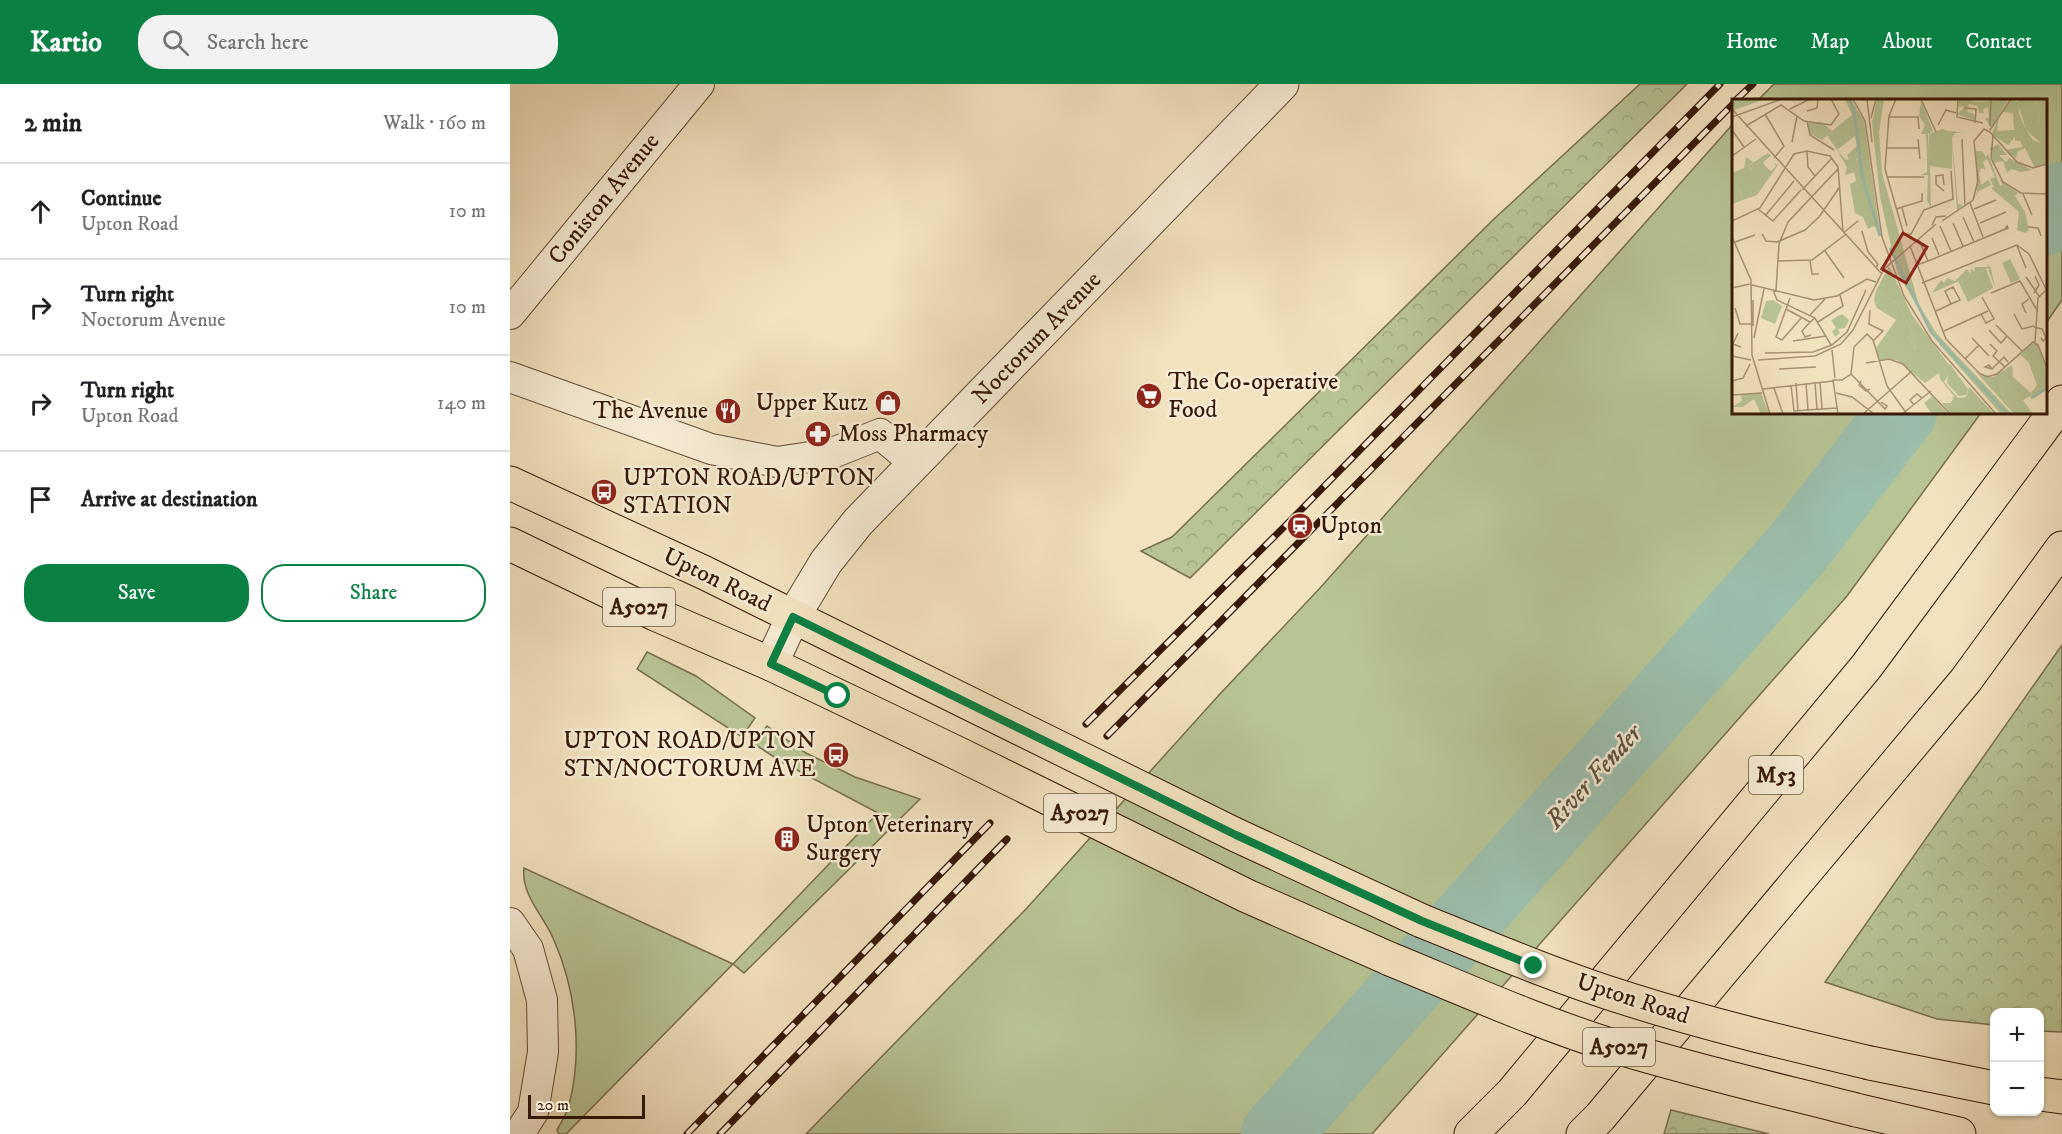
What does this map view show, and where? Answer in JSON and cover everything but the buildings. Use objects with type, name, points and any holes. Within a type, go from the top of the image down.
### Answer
[{"type":"main road","name":"M53","points":[[1472,1134],[1512,1093],[1866,667],[2062,402]]},
{"type":"main road","name":"Upton Road","points":[[510,483],[705,573],[1236,835],[1422,921],[1534,966],[1630,1000],[1733,1031],[1870,1063],[1990,1087]]},
{"type":"main road","name":"Upton Road","points":[[510,544],[655,614],[771,664],[1025,786],[1246,896],[1529,1016],[1610,1044],[1701,1071],[1959,1134]]},
{"type":"main road","points":[[1583,1134],[1600,1117],[1966,681],[2062,548]]},
{"type":"main road","points":[[2044,1095],[2062,1097]]},
{"type":"street","name":"Coniston Avenue","points":[[510,315],[699,84]]},
{"type":"street","name":"Noctorum Avenue","points":[[771,664],[793,617],[826,562],[858,522],[1282,84]]},
{"type":"street","points":[[510,377],[711,448],[777,462],[830,454],[880,434],[915,463]]},
{"type":"street","points":[[510,923],[528,949],[542,1000],[543,1052],[534,1112],[519,1134]]},
{"type":"green space","points":[[1640,84],[1687,84],[1190,578],[1141,551],[1172,537],[1494,219]]},
{"type":"green space","points":[[1774,84],[2062,84],[2062,300],[2047,322],[2047,99],[1759,99]]},
{"type":"green space","points":[[1732,125],[1732,414],[1980,414],[1847,596],[1372,1134],[806,1134],[1026,909],[1219,695],[1320,588]]},
{"type":"green space","points":[[2062,645],[2062,1032],[2044,1031],[2044,1008],[1990,1008],[1990,1025],[1937,1019],[1825,982]]},
{"type":"green space","points":[[647,652],[696,676],[755,718],[742,737],[637,669]]},
{"type":"green space","points":[[767,726],[806,753],[855,777],[920,799],[744,973],[733,964],[878,813],[780,761],[753,743]]},
{"type":"green space","points":[[524,868],[733,964],[566,1134],[559,1134],[557,1130],[568,1108],[576,1063],[575,1020],[561,958],[549,929],[529,896]]},
{"type":"green space","points":[[1671,1110],[1769,1134],[1664,1134]]},
{"type":"waterway","name":"River Fender","points":[[2047,219],[2062,197]]},
{"type":"waterway","name":"River Fender","points":[[1276,1134],[1797,549],[1900,414]]},
{"type":"railway","points":[[1086,724],[1294,517],[1720,84]]},
{"type":"railway","points":[[1737,99],[1753,84]]},
{"type":"railway","points":[[1107,736],[1732,105]]},
{"type":"railway","points":[[687,1134],[990,823]]},
{"type":"railway","points":[[720,1134],[1007,839]]},
{"type":"place","name":"The Co-operative Food","points":[[1149,396]]},
{"type":"place","name":"Upper Kutz","points":[[888,403]]},
{"type":"place","name":"The Avenue","points":[[728,411]]},
{"type":"place","name":"Moss Pharmacy","points":[[818,434]]},
{"type":"place","name":"UPTON ROAD/UPTON STATION","points":[[604,492]]},
{"type":"place","name":"Upton","points":[[1300,526]]},
{"type":"place","name":"UPTON ROAD/UPTON STN/NOCTORUM AVE","points":[[836,755]]},
{"type":"place","name":"Upton Veterinary Surgery","points":[[787,839]]},
{"type":"route","points":[[838,696],[771,664],[793,617],[1236,835],[1422,921],[1534,966]]}]
